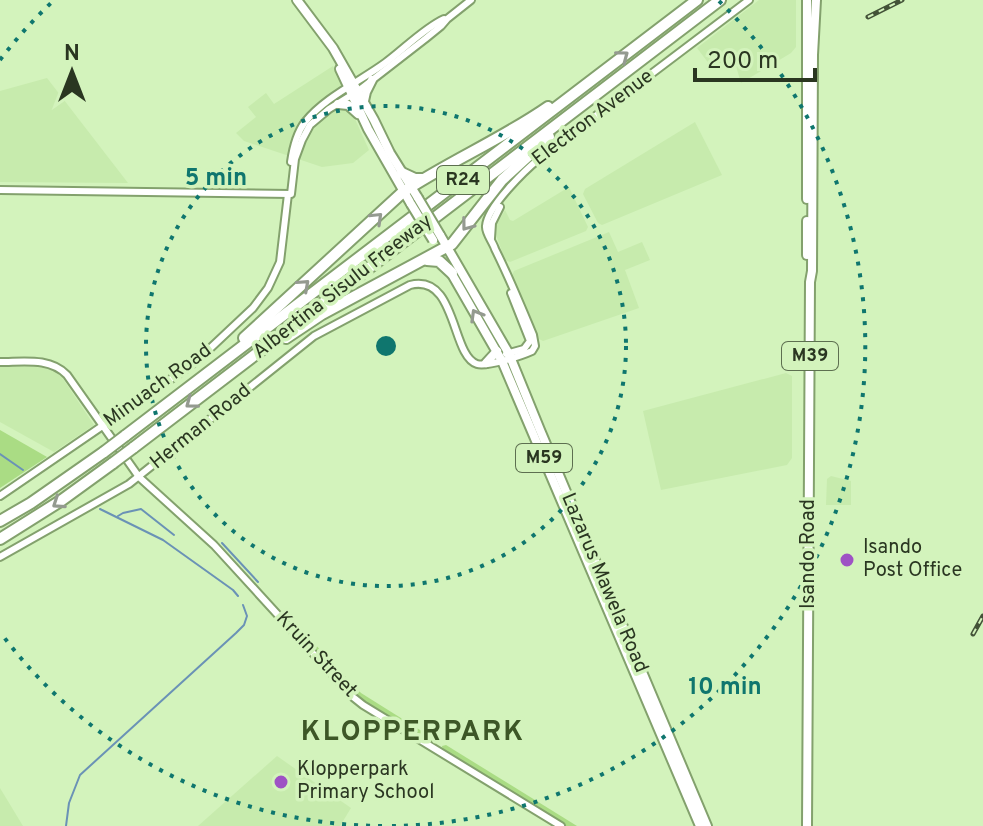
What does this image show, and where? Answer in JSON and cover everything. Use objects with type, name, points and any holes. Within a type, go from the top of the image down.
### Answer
[{"type":"highway","name":"Albertina Sisulu Freeway","points":[[0,521],[104,452],[697,0]]},
{"type":"highway","name":"Albertina Sisulu Freeway","points":[[0,539],[113,463],[720,0]]},
{"type":"highway","points":[[227,357],[407,190],[594,78]]},
{"type":"highway","points":[[249,359],[322,314],[455,241],[509,173],[585,102]]},
{"type":"highway","points":[[402,173],[417,180],[424,178]]},
{"type":"highway","points":[[416,264],[437,260],[452,273]]},
{"type":"main road","name":"M59","points":[[297,0],[325,40],[353,90]]},
{"type":"main road","points":[[289,196],[293,146],[314,113],[372,80],[471,0]]},
{"type":"main road","name":"Electron Avenue","points":[[500,358],[532,351],[535,346],[533,335],[486,231],[486,223],[502,197],[521,174],[540,158],[749,0]]},
{"type":"main road","name":"Isando Road","points":[[807,0],[807,244],[810,282],[807,826]]},
{"type":"main road","name":"Isando Road","points":[[810,282],[816,0]]},
{"type":"main road","points":[[289,196],[295,159],[307,129],[434,25],[447,19]]},
{"type":"main road","points":[[364,102],[372,80]]},
{"type":"main road","name":"Lazarus Mawela Road","points":[[353,90],[364,102],[402,173],[407,190]]},
{"type":"main road","name":"Lazarus Mawela Road","points":[[353,90],[362,118],[437,238],[500,358],[617,613],[707,826]]},
{"type":"main road","points":[[338,104],[348,105],[362,118]]},
{"type":"main road","points":[[0,190],[289,196]]},
{"type":"main road","name":"Minuach Road","points":[[0,496],[202,356],[260,300],[280,262],[289,196]]},
{"type":"main road","name":"Lazarus Mawela Road","points":[[443,249],[452,273],[500,358],[700,826]]},
{"type":"main road","name":"Electron Avenue","points":[[500,358],[526,348],[530,341],[504,276],[502,263]]},
{"type":"main road","name":"Herman Road","points":[[0,557],[139,477],[314,336],[410,285],[425,284],[437,292],[469,357],[476,363],[500,358]]},
{"type":"main road","name":"Kruin Street","points":[[0,362],[42,362],[60,368],[139,477],[214,545],[357,700],[561,826]]},
{"type":"main road","points":[[617,613],[619,637]]},
{"type":"shaded area","points":[[759,0],[796,0],[796,47],[741,83],[733,56],[713,69],[697,48]]},
{"type":"shaded area","points":[[333,66],[345,91],[336,98],[355,119],[369,150],[353,163],[322,167],[244,141],[236,133],[256,117],[248,107],[266,93],[274,104]]},
{"type":"shaded area","points":[[47,78],[128,183],[0,182],[0,91]]},
{"type":"shaded area","points":[[695,122],[722,175],[602,225],[598,223],[583,194],[585,189]]},
{"type":"shaded area","points":[[569,187],[588,227],[586,231],[510,262],[505,260],[494,229],[505,210],[513,221]]},
{"type":"shaded area","points":[[609,232],[618,252],[642,242],[650,260],[625,270],[639,308],[543,341],[539,339],[512,276],[514,271]]},
{"type":"shaded area","points":[[0,366],[57,370],[94,425],[54,452],[0,422]]},
{"type":"shaded area","points":[[786,373],[792,376],[792,458],[787,465],[661,490],[643,411]]},
{"type":"shaded area","points":[[0,430],[47,457],[0,488]]},
{"type":"shaded area","points":[[831,476],[851,481],[851,505],[826,505],[827,479]]},
{"type":"shaded area","points":[[294,622],[361,693],[437,743],[434,745],[364,702],[292,625]]},
{"type":"shaded area","points":[[446,745],[577,826],[566,826],[443,751],[442,746]]},
{"type":"shaded area","name":"Klopperpark Primary School","points":[[277,756],[351,808],[340,826],[198,826]]},
{"type":"shaded area","points":[[0,788],[23,826],[0,826]]},
{"type":"waterway","points":[[0,454],[23,470]]},
{"type":"waterway","points":[[100,509],[163,540],[238,596]]},
{"type":"waterway","points":[[118,516],[141,509],[174,535]]},
{"type":"waterway","points":[[222,543],[258,582]]},
{"type":"waterway","points":[[66,826],[69,803],[80,775],[244,625],[247,616],[243,605]]},
{"type":"railway","points":[[868,17],[902,0]]},
{"type":"railway","points":[[973,634],[983,616]]},
{"type":"place","name":"Isando Post Office","points":[[847,560]]},
{"type":"place","name":"Klopperpark Primary School","points":[[281,782]]},
{"type":"district","name":"KLOPPERPARK","points":[[413,733]]}]
